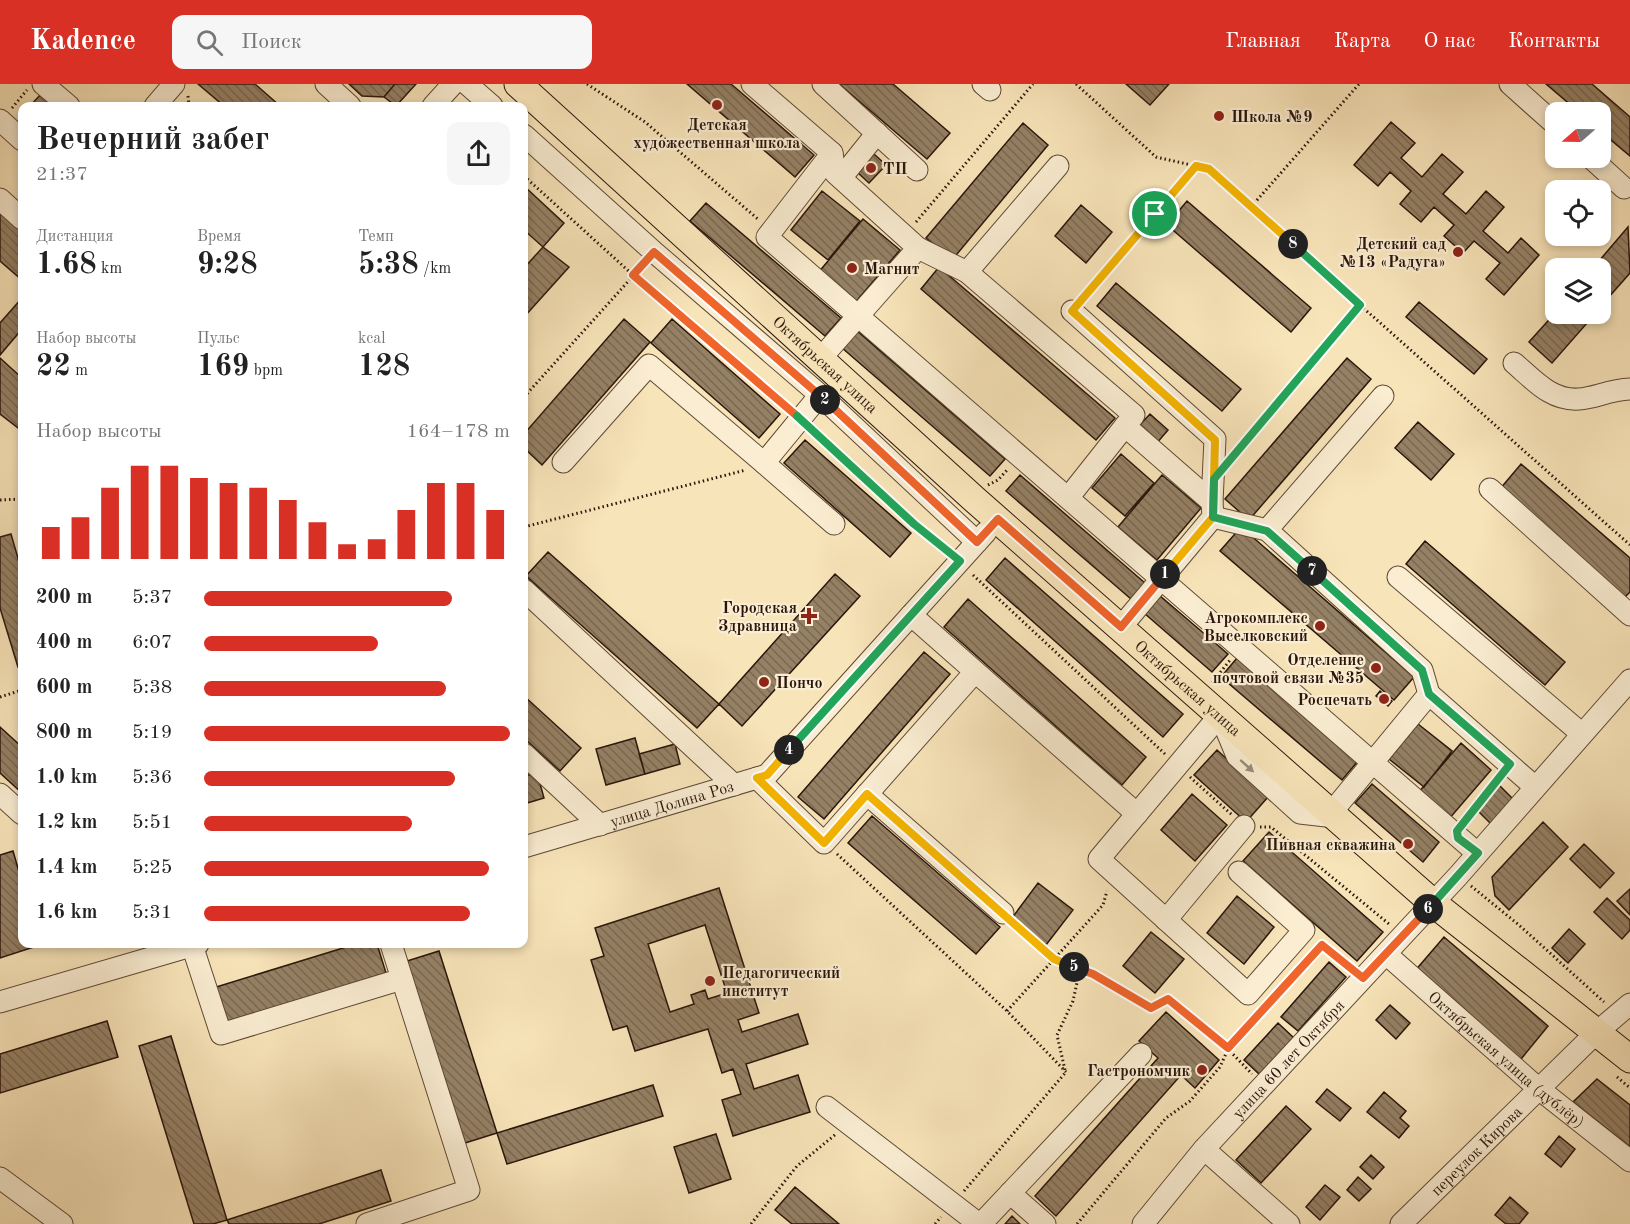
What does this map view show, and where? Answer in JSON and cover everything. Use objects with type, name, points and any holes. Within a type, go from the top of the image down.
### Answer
[{"type":"main road","name":"Октябрьская улица","points":[[529,88],[998,519],[1433,903],[1596,1032],[1622,1067]]},
{"type":"street","points":[[43,84],[64,102]]},
{"type":"street","points":[[158,102],[174,84]]},
{"type":"street","points":[[326,84],[346,102]]},
{"type":"street","points":[[437,102],[453,84]]},
{"type":"street","points":[[467,84],[487,102]]},
{"type":"street","points":[[752,84],[832,153],[835,173],[911,241],[967,272],[1134,415],[1068,498]]},
{"type":"street","points":[[823,84],[917,170]]},
{"type":"street","points":[[1510,84],[1545,115]]},
{"type":"street","points":[[0,120],[18,136]]},
{"type":"street","points":[[840,178],[877,133]]},
{"type":"street","points":[[528,139],[654,252],[820,395],[977,542]]},
{"type":"street","points":[[832,153],[767,237],[1478,853]]},
{"type":"street","points":[[967,272],[1058,166]]},
{"type":"street","points":[[1602,168],[1624,188]]},
{"type":"street","points":[[0,199],[18,215]]},
{"type":"street","points":[[821,358],[858,316],[911,241]]},
{"type":"street","points":[[1072,311],[1215,440],[1213,509],[1161,579],[1121,627]]},
{"type":"street","points":[[1514,363],[1553,396],[1579,399],[1612,389],[1630,389]]},
{"type":"street","points":[[562,462],[649,365],[834,524]]},
{"type":"street","points":[[764,463],[820,395]]},
{"type":"street","points":[[1267,531],[1383,396]]},
{"type":"street","points":[[1125,426],[1213,509],[1267,531],[1422,670],[1429,694],[1535,787]]},
{"type":"street","points":[[1490,489],[1630,615]]},
{"type":"street","name":"улица Долина Роз","points":[[528,846],[767,775],[998,519]]},
{"type":"street","points":[[1398,577],[1582,734]]},
{"type":"street","points":[[528,594],[734,785]]},
{"type":"street","points":[[911,615],[974,673],[1137,814]]},
{"type":"street","points":[[757,778],[824,843],[974,673]]},
{"type":"street","name":"улица 60 лет Октября","points":[[1143,1224],[1204,1149],[1458,876],[1630,680]]},
{"type":"street","points":[[1333,815],[1429,694]]},
{"type":"street","points":[[1220,715],[1099,859],[1248,994],[1304,930],[1239,872]]},
{"type":"street","points":[[528,758],[600,825]]},
{"type":"street","points":[[0,794],[18,810]]},
{"type":"street","points":[[867,794],[1003,914]]},
{"type":"street","points":[[1166,920],[1244,826]]},
{"type":"street","points":[[0,1002],[177,948]]},
{"type":"street","points":[[185,948],[221,1034],[402,979]]},
{"type":"street","points":[[367,1224],[469,1190],[392,948]]},
{"type":"street","name":"Октябрьская улица (дублёр)","points":[[1386,954],[1539,1089],[1630,1161]]},
{"type":"street","name":"переулок Кирова","points":[[1401,1224],[1596,1032],[1624,1010]]},
{"type":"street","points":[[827,1107],[952,1205],[980,1224],[1141,1054]]},
{"type":"street","points":[[1204,1149],[1289,1224]]},
{"type":"street","points":[[0,1178],[62,1224]]},
{"type":"street","points":[[1010,1193],[1045,1224]]},
{"type":"path","points":[[0,120],[33,84]]},
{"type":"path","points":[[911,241],[1033,84]]},
{"type":"path","points":[[1076,84],[1156,157],[1209,169],[1630,545]]},
{"type":"path","points":[[1251,207],[1359,84]]},
{"type":"path","points":[[1072,311],[1196,166]]},
{"type":"path","points":[[528,180],[633,275],[800,419],[914,524],[960,561],[1246,828],[1271,827],[1403,936]]},
{"type":"path","points":[[528,393],[654,252]]},
{"type":"path","points":[[1214,479],[1360,305]]},
{"type":"path","points":[[528,526],[756,468],[764,463]]},
{"type":"path","points":[[0,500],[18,499]]},
{"type":"path","points":[[0,697],[18,691]]},
{"type":"path","points":[[1458,838],[1457,831],[1510,764]]},
{"type":"path","points":[[824,843],[1007,1011],[1066,1072]]},
{"type":"path","points":[[1007,1011],[1103,905],[1114,873]]},
{"type":"path","points":[[1458,876],[1624,1010]]},
{"type":"path","points":[[1003,914],[1054,959],[1080,969],[1151,1008],[1168,999],[1228,1048]]},
{"type":"path","points":[[1077,1224],[1166,1118],[1190,1101],[1220,1067],[1228,1048],[1322,945],[1363,978]]},
{"type":"path","points":[[1066,1072],[1057,1035],[1073,1001],[1080,969]]},
{"type":"path","points":[[1622,1067],[1630,1088]]},
{"type":"path","points":[[935,1224],[1066,1072]]},
{"type":"path","points":[[751,1224],[797,1166],[848,1125]]},
{"type":"building","points":[[198,84],[255,84],[275,102],[219,102]]},
{"type":"building","points":[[349,84],[395,84],[384,97],[362,96]]},
{"type":"building","points":[[395,84],[416,84],[400,102],[391,102],[384,97]]},
{"type":"building","points":[[687,84],[731,84],[814,155],[795,177]]},
{"type":"building","points":[[839,84],[893,84],[950,133],[927,159]]},
{"type":"building","points":[[1126,84],[1169,84],[1150,105]]},
{"type":"building","points":[[1546,84],[1592,84],[1630,117],[1630,156],[1611,140],[1611,102],[1567,102]]},
{"type":"building","points":[[41,94],[50,102],[34,102]]},
{"type":"building","name":"Детский сад №13 «Радуга»","points":[[1391,122],[1415,143],[1401,158],[1422,177],[1442,154],[1463,172],[1443,194],[1466,214],[1486,191],[1504,207],[1483,231],[1508,253],[1521,238],[1539,255],[1504,295],[1486,279],[1500,263],[1474,241],[1463,253],[1444,236],[1454,225],[1434,207],[1421,222],[1400,204],[1411,191],[1390,172],[1378,186],[1354,165]]},
{"type":"building","points":[[1023,123],[1048,145],[952,260],[926,238]]},
{"type":"building","name":"ТП","points":[[874,154],[886,165],[869,183],[857,172]]},
{"type":"building","points":[[528,190],[564,223],[543,247],[528,234]]},
{"type":"building","points":[[822,191],[860,221],[828,260],[791,230]]},
{"type":"building","points":[[1187,201],[1311,308],[1291,332],[1167,225]]},
{"type":"building","points":[[706,203],[841,318],[825,336],[690,221]]},
{"type":"building","points":[[1081,205],[1112,232],[1086,263],[1055,236]]},
{"type":"building","points":[[0,207],[18,223],[18,277],[0,261]]},
{"type":"building","points":[[863,219],[900,250],[854,304],[818,273]]},
{"type":"building","points":[[1628,227],[1630,273],[1611,295],[1611,258],[1602,258]]},
{"type":"building","points":[[543,247],[569,267],[528,313],[528,264]]},
{"type":"building","points":[[939,267],[1115,418],[1096,440],[921,289]]},
{"type":"building","points":[[1116,283],[1241,389],[1222,411],[1097,306]]},
{"type":"building","points":[[1419,302],[1487,359],[1474,374],[1406,317]]},
{"type":"building","points":[[18,303],[18,334],[0,355],[0,323]]},
{"type":"building","points":[[624,319],[650,342],[542,465],[528,452],[528,429]]},
{"type":"building","points":[[672,319],[780,414],[759,438],[651,343]]},
{"type":"building","points":[[1545,324],[1586,324],[1552,363],[1529,342]]},
{"type":"building","points":[[856,330],[1005,459],[990,476],[841,347]]},
{"type":"building","points":[[0,358],[18,374],[18,428],[0,414]]},
{"type":"building","points":[[1347,358],[1371,379],[1249,520],[1225,499]]},
{"type":"building","points":[[1150,414],[1168,430],[1156,444],[1137,428]]},
{"type":"building","points":[[1418,422],[1454,454],[1431,480],[1395,448]]},
{"type":"building","points":[[805,440],[911,533],[890,557],[784,463]]},
{"type":"building","points":[[1121,454],[1154,483],[1125,516],[1092,488]]},
{"type":"building","points":[[1521,464],[1630,558],[1630,592],[1624,598],[1500,489]]},
{"type":"building","points":[[1020,475],[1145,583],[1131,599],[1006,491]]},
{"type":"building","points":[[1162,475],[1201,508],[1157,560],[1118,527]]},
{"type":"building","points":[[1241,527],[1414,677],[1394,700],[1220,551]]},
{"type":"building","points":[[11,534],[18,558],[18,667],[0,608],[0,537]]},
{"type":"building","points":[[1425,541],[1565,662],[1545,685],[1406,564]]},
{"type":"building","points":[[548,552],[719,704],[697,728],[528,578],[528,574]]},
{"type":"building","points":[[1005,558],[1183,714],[1163,737],[986,580]]},
{"type":"building","points":[[835,574],[860,596],[742,726],[719,704]]},
{"type":"building","points":[[1159,595],[1228,654],[1212,672],[1144,613]]},
{"type":"building","points":[[968,599],[1146,757],[1122,785],[944,627]]},
{"type":"building","points":[[924,652],[950,674],[824,819],[798,797]]},
{"type":"building","points":[[1237,658],[1358,761],[1342,780],[1221,677]]},
{"type":"building","name":"Роспечать","points":[[1380,691],[1392,701],[1388,706],[1376,696]]},
{"type":"building","points":[[528,700],[581,748],[560,771],[528,742]]},
{"type":"building","points":[[1418,724],[1452,751],[1424,787],[1389,759]]},
{"type":"building","points":[[0,727],[18,743],[18,789],[0,773]]},
{"type":"building","points":[[635,738],[645,774],[606,785],[596,749]]},
{"type":"building","points":[[1461,743],[1491,770],[1449,819],[1418,793]]},
{"type":"building","points":[[675,744],[680,764],[645,774],[639,754]]},
{"type":"building","points":[[1217,750],[1268,797],[1246,822],[1194,775]]},
{"type":"building","points":[[537,773],[544,798],[528,803],[528,775]]},
{"type":"building","points":[[1372,784],[1439,842],[1423,862],[1355,803]]},
{"type":"building","points":[[1499,785],[1514,800],[1492,825],[1477,810]]},
{"type":"building","points":[[1192,794],[1227,825],[1195,861],[1161,830]]},
{"type":"building","points":[[872,816],[1000,927],[976,954],[848,843]]},
{"type":"building","points":[[1543,822],[1568,847],[1509,910],[1495,896],[1492,877]]},
{"type":"building","points":[[1269,832],[1383,932],[1357,961],[1243,861]]},
{"type":"building","points":[[1584,844],[1614,873],[1600,888],[1570,859]]},
{"type":"building","points":[[13,851],[18,868],[18,948],[31,948],[0,958],[0,855]]},
{"type":"building","points":[[1038,883],[1073,910],[1046,945],[1012,918]]},
{"type":"building","points":[[719,888],[759,1013],[738,1020],[742,1032],[798,1014],[808,1044],[746,1064],[754,1089],[798,1075],[810,1112],[733,1136],[722,1100],[741,1094],[733,1069],[722,1073],[708,1029],[635,1051],[627,1026],[613,1030],[591,960],[604,956],[595,928]],"holes":[[[705,925],[727,993],[708,999],[705,990],[691,995],[694,1004],[670,1012],[648,944]]]},
{"type":"building","points":[[1630,889],[1630,915],[1617,901]]},
{"type":"building","points":[[1237,896],[1274,927],[1244,964],[1207,933]]},
{"type":"building","points":[[1607,898],[1630,920],[1630,930],[1622,939],[1594,912]]},
{"type":"building","points":[[1569,929],[1585,944],[1568,963],[1552,948]]},
{"type":"building","points":[[1151,932],[1184,959],[1155,993],[1123,966]]},
{"type":"building","points":[[1444,937],[1548,1026],[1517,1064],[1414,972]]},
{"type":"building","points":[[343,948],[378,948],[386,973],[224,1023],[213,988]]},
{"type":"building","points":[[439,951],[497,1133],[465,1143],[407,961]]},
{"type":"building","points":[[1329,962],[1346,977],[1298,1031],[1281,1017]]},
{"type":"building","points":[[1390,1005],[1410,1023],[1396,1039],[1376,1020]]},
{"type":"building","points":[[1166,1012],[1219,1060],[1195,1088],[1181,1075],[1056,1216],[1035,1196],[1158,1058],[1139,1041]]},
{"type":"building","points":[[107,1021],[118,1057],[0,1093],[0,1054]]},
{"type":"building","points":[[1278,1023],[1294,1038],[1260,1075],[1244,1060]]},
{"type":"building","points":[[171,1036],[227,1220],[213,1224],[194,1224],[139,1046]]},
{"type":"building","points":[[1597,1079],[1630,1105],[1630,1147],[1573,1102]]},
{"type":"building","points":[[653,1085],[663,1116],[507,1164],[497,1133]]},
{"type":"building","points":[[1327,1089],[1351,1108],[1340,1121],[1316,1102]]},
{"type":"building","points":[[1384,1092],[1406,1111],[1400,1118],[1409,1126],[1399,1138],[1367,1112]]},
{"type":"building","points":[[1286,1106],[1311,1129],[1261,1183],[1236,1160]]},
{"type":"building","points":[[716,1134],[731,1179],[689,1193],[674,1147]]},
{"type":"building","points":[[1559,1136],[1575,1149],[1561,1167],[1545,1154]]},
{"type":"building","points":[[1371,1155],[1384,1167],[1373,1179],[1360,1167]]},
{"type":"building","points":[[381,1170],[391,1201],[319,1224],[229,1224],[227,1220]]},
{"type":"building","points":[[1358,1177],[1371,1189],[1359,1201],[1347,1190]]},
{"type":"building","points":[[1325,1185],[1340,1197],[1320,1220],[1306,1207]]},
{"type":"building","points":[[795,1187],[839,1224],[792,1224],[775,1210]]},
{"type":"building","points":[[1510,1197],[1528,1213],[1519,1224],[1506,1224],[1495,1215]]},
{"type":"building","points":[[1012,1216],[1020,1224],[1005,1224]]},
{"type":"place","name":"Детская художественная школа","points":[[717,105]]},
{"type":"place","name":"Школа №9","points":[[1219,116]]},
{"type":"place","name":"ТП","points":[[871,168]]},
{"type":"place","name":"Детский сад №13 «Радуга»","points":[[1458,252]]},
{"type":"place","name":"Магнит","points":[[852,268]]},
{"type":"place","name":"Городская Здравница","points":[[809,616]]},
{"type":"place","name":"Агрокомплекс Выселковский","points":[[1320,626]]},
{"type":"place","name":"Отделение почтовой связи №35","points":[[1376,668]]},
{"type":"place","name":"Пончо","points":[[764,682]]},
{"type":"place","name":"Роспечать","points":[[1384,699]]},
{"type":"place","name":"Пивная скважина","points":[[1408,844]]},
{"type":"place","name":"Педагогический институт","points":[[710,981]]},
{"type":"place","name":"Гастрономчик","points":[[1202,1070]]},
{"type":"route","points":[[1155,214],[1072,311],[1215,440],[1212,502],[1213,517],[1121,627],[998,519],[977,542],[820,395],[654,252],[633,275],[800,419],[914,524],[960,561],[767,775],[757,778],[824,843],[867,794],[1054,959],[1093,974],[1151,1008],[1168,999],[1228,1048],[1322,945],[1363,978],[1478,853],[1458,838],[1457,831],[1510,764],[1429,694],[1422,670],[1267,531],[1240,522],[1213,517],[1214,479],[1360,305],[1209,169],[1196,166],[1155,214]]}]
